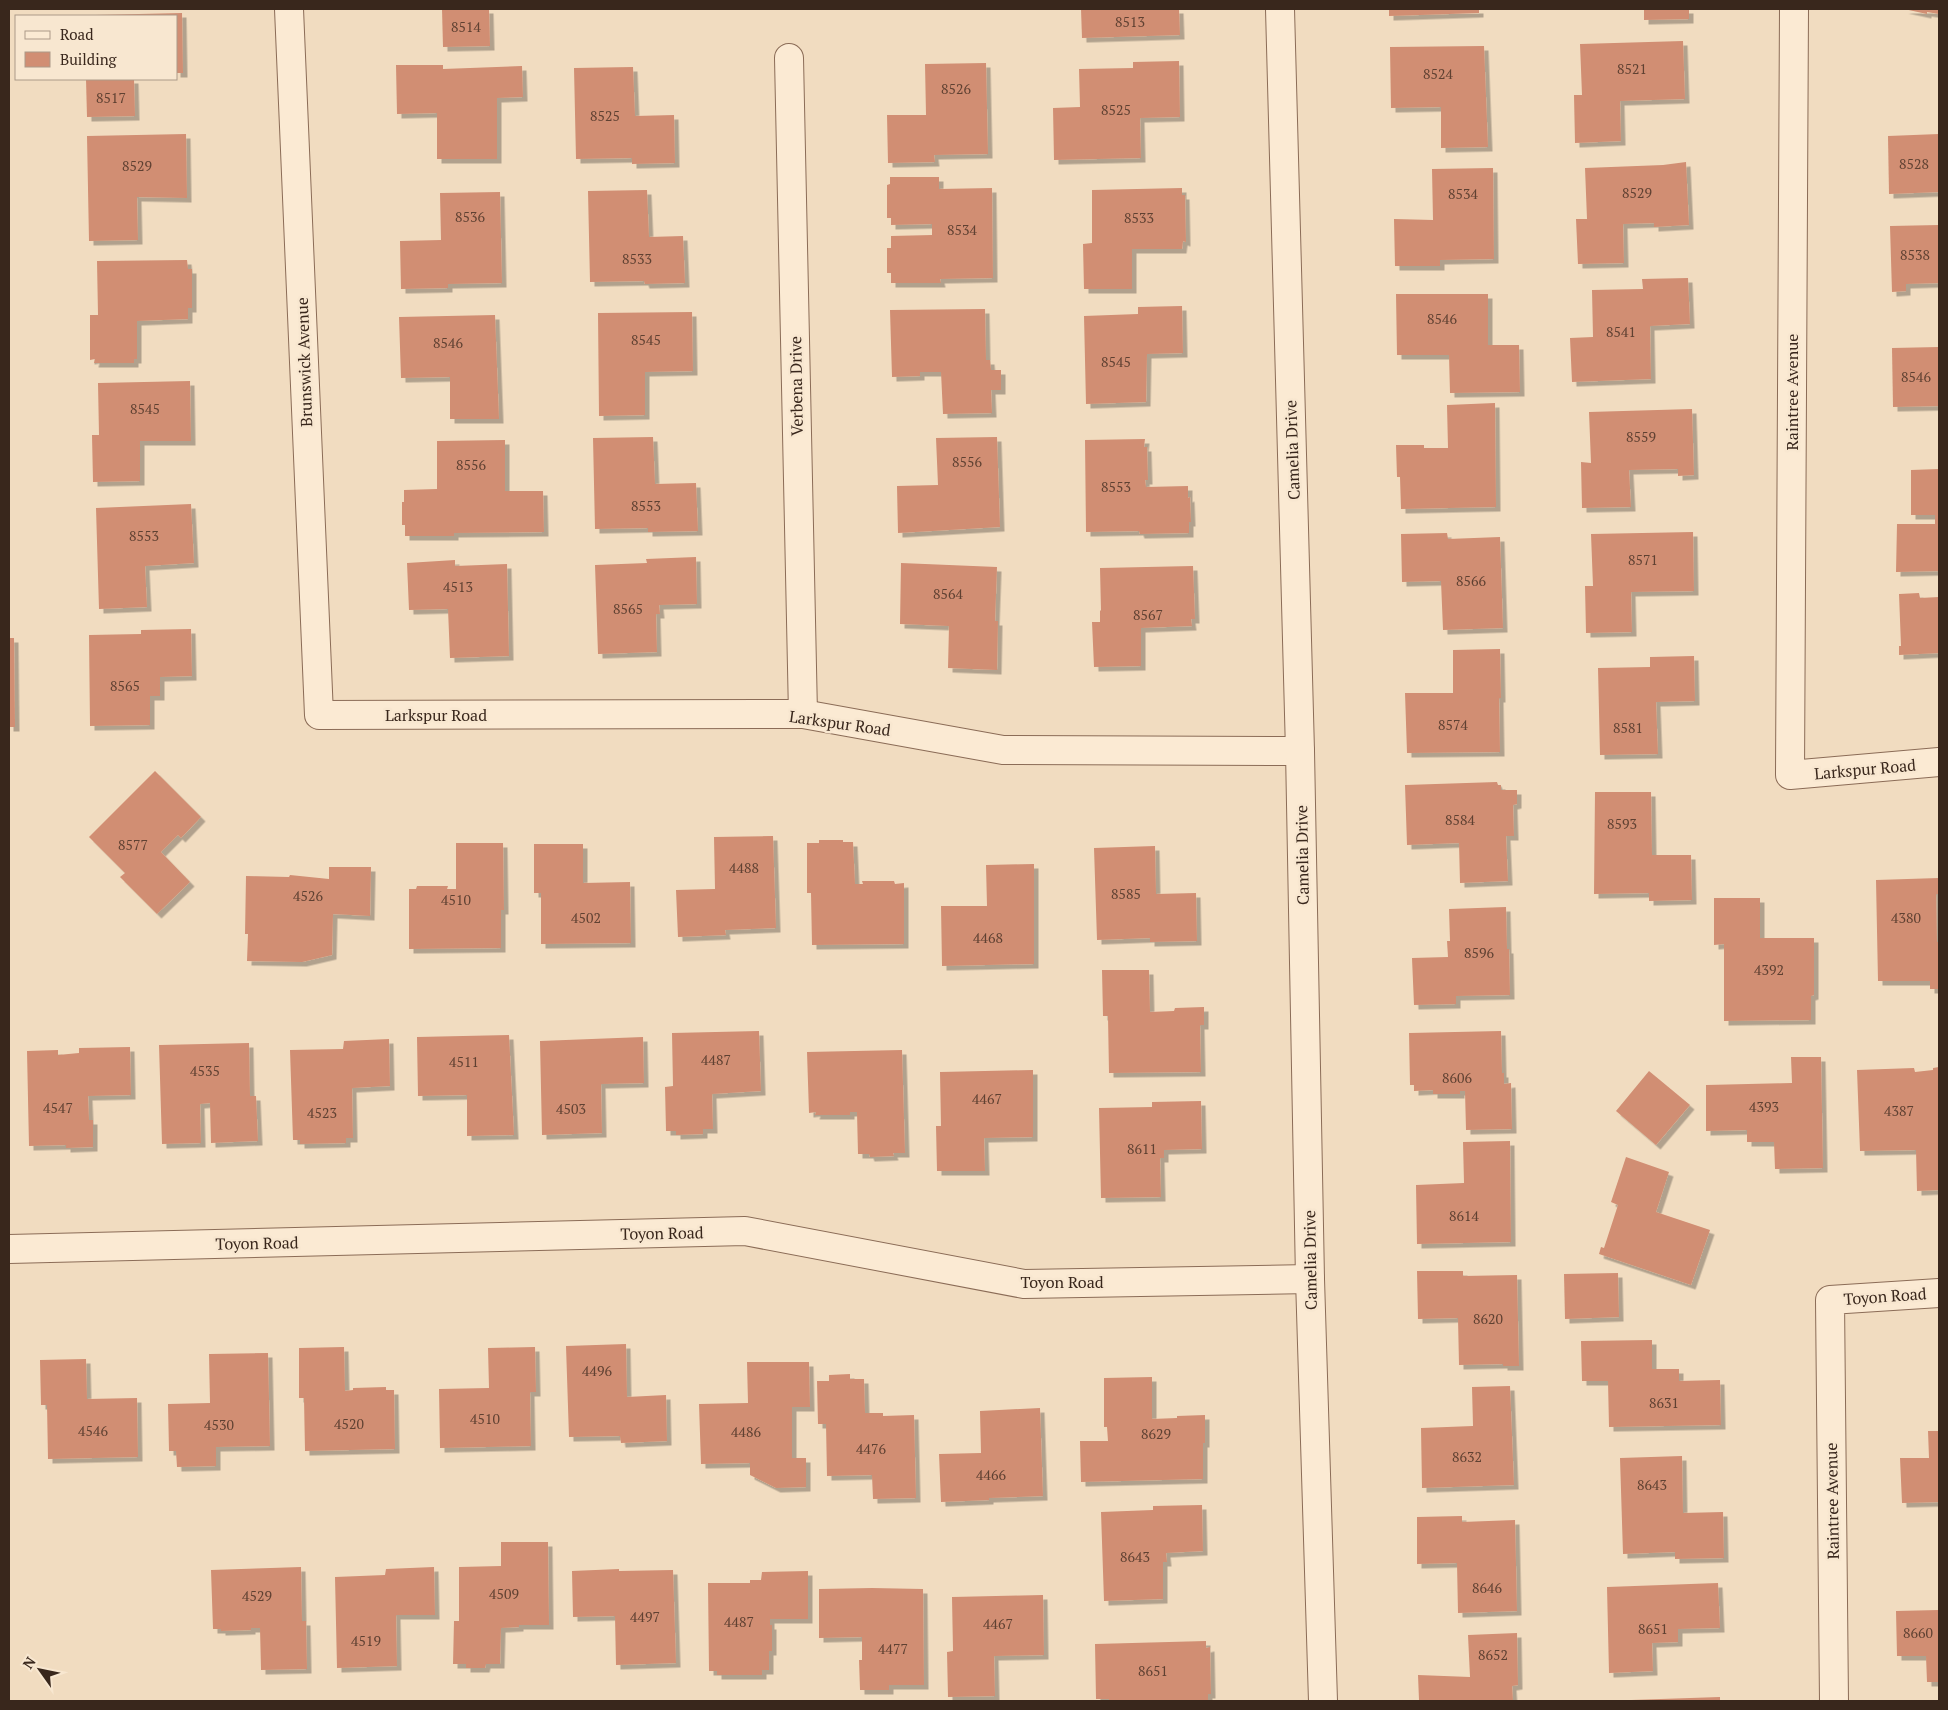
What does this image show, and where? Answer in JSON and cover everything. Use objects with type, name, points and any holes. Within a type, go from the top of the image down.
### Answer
[{"type":"street","name":"Brunswick Avenue","points":[[289,9],[319,715]]},
{"type":"street","name":"Camelia Drive","points":[[1280,9],[1300,751],[1310,1279],[1323,1701]]},
{"type":"street","name":"Raintree Avenue","points":[[1790,775],[1794,9]]},
{"type":"street","name":"Verbena Drive","points":[[789,58],[803,714]]},
{"type":"street","name":"Larkspur Road","points":[[319,715],[803,714],[1003,750],[1300,751]]},
{"type":"street","name":"Larkspur Road","points":[[1790,775],[1939,762]]},
{"type":"street","name":"Toyon Road","points":[[9,1249],[746,1231],[1024,1284],[1310,1279]]},
{"type":"street","name":"Toyon Road","points":[[1830,1300],[1939,1293]]},
{"type":"street","name":"Raintree Avenue","points":[[1830,1300],[1834,1701]]},
{"type":"building","points":[[442,9],[489,9],[490,46],[443,47]]},
{"type":"building","points":[[1081,9],[1179,9],[1180,35],[1082,38]]},
{"type":"building","points":[[1389,9],[1479,9],[1479,13],[1389,16]]},
{"type":"building","points":[[1644,9],[1689,9],[1689,19],[1644,20]]},
{"type":"building","points":[[1904,9],[1939,9],[1939,14],[1927,12],[1927,14]]},
{"type":"building","points":[[182,13],[183,73],[178,73],[178,15],[95,15]]},
{"type":"building","points":[[1683,41],[1685,99],[1620,101],[1621,141],[1575,143],[1574,95],[1582,95],[1580,44]]},
{"type":"building","points":[[1484,46],[1488,147],[1441,148],[1441,107],[1391,108],[1390,47]]},
{"type":"building","points":[[1179,61],[1180,117],[1140,118],[1141,158],[1054,160],[1053,108],[1080,107],[1079,69],[1133,68],[1133,62]]},
{"type":"building","points":[[986,63],[988,154],[934,155],[935,162],[888,163],[887,115],[926,115],[925,64]]},
{"type":"building","points":[[396,65],[443,65],[443,69],[522,66],[523,97],[497,98],[497,159],[437,159],[437,113],[397,114]]},
{"type":"building","points":[[633,67],[635,116],[674,115],[675,163],[632,164],[632,158],[576,159],[574,68]]},
{"type":"building","points":[[86,80],[134,80],[135,116],[87,117]]},
{"type":"building","points":[[186,134],[187,198],[137,197],[138,240],[89,241],[87,136]]},
{"type":"building","points":[[1939,134],[1939,192],[1889,194],[1888,136]]},
{"type":"building","points":[[1686,162],[1689,225],[1654,227],[1654,223],[1623,224],[1624,263],[1578,264],[1576,219],[1587,219],[1585,168],[1663,165]]},
{"type":"building","points":[[1493,168],[1494,259],[1440,260],[1440,266],[1395,266],[1394,219],[1433,220],[1432,169]]},
{"type":"building","points":[[890,177],[939,177],[939,189],[992,188],[993,278],[940,279],[941,283],[891,283],[891,273],[887,273],[887,248],[891,248],[891,236],[932,235],[932,224],[891,225],[891,218],[887,218],[887,185],[890,184]]},
{"type":"building","points":[[1182,188],[1182,195],[1185,195],[1186,242],[1183,241],[1182,249],[1132,249],[1132,289],[1084,289],[1083,244],[1092,243],[1092,190]]},
{"type":"building","points":[[647,190],[649,237],[683,236],[685,283],[645,284],[644,281],[590,282],[588,191]]},
{"type":"building","points":[[500,192],[502,283],[448,284],[448,288],[401,289],[400,241],[441,240],[440,193]]},
{"type":"building","points":[[1939,225],[1939,283],[1906,284],[1906,291],[1892,292],[1890,226]]},
{"type":"building","points":[[187,260],[188,269],[192,269],[192,308],[188,308],[188,319],[137,321],[137,359],[134,359],[134,363],[94,363],[95,359],[90,360],[90,315],[98,315],[97,261]]},
{"type":"building","points":[[1688,278],[1690,324],[1650,326],[1651,379],[1572,382],[1570,338],[1593,337],[1592,290],[1643,289],[1642,279]]},
{"type":"building","points":[[1396,294],[1488,294],[1488,345],[1519,345],[1520,392],[1450,393],[1449,355],[1397,355]]},
{"type":"building","points":[[1182,306],[1183,353],[1147,354],[1146,402],[1086,404],[1084,316],[1138,314],[1138,307]]},
{"type":"building","points":[[985,309],[986,360],[990,360],[991,370],[1001,370],[1001,390],[991,390],[992,413],[943,414],[941,372],[920,372],[920,376],[892,377],[890,310]]},
{"type":"building","points":[[692,312],[693,371],[645,372],[645,415],[599,416],[598,313]]},
{"type":"building","points":[[495,315],[499,419],[450,419],[450,377],[401,378],[399,317]]},
{"type":"building","points":[[1939,347],[1939,406],[1893,407],[1892,348]]},
{"type":"building","points":[[190,381],[191,441],[140,441],[140,481],[93,482],[92,435],[99,435],[98,383]]},
{"type":"building","points":[[1495,403],[1496,507],[1401,509],[1396,445],[1424,445],[1424,448],[1448,448],[1447,405]]},
{"type":"building","points":[[1692,409],[1694,475],[1678,476],[1678,469],[1629,470],[1631,507],[1582,508],[1581,462],[1591,463],[1589,412]]},
{"type":"building","points":[[653,437],[655,484],[696,483],[698,531],[648,532],[648,528],[595,529],[593,438]]},
{"type":"building","points":[[997,437],[1000,527],[898,533],[897,486],[938,485],[936,438]]},
{"type":"building","points":[[1145,439],[1144,447],[1147,447],[1148,480],[1145,480],[1146,487],[1188,486],[1191,522],[1189,522],[1189,533],[1140,534],[1139,531],[1086,532],[1085,440]]},
{"type":"building","points":[[505,440],[505,491],[543,491],[544,532],[454,533],[454,536],[405,536],[405,525],[402,525],[404,490],[437,489],[437,441]]},
{"type":"building","points":[[1939,469],[1939,571],[1896,572],[1897,524],[1935,524],[1935,515],[1911,515],[1911,470]]},
{"type":"building","points":[[191,504],[194,563],[145,566],[147,607],[99,609],[96,508]]},
{"type":"building","points":[[1693,532],[1694,591],[1631,592],[1632,632],[1586,633],[1585,586],[1593,586],[1591,534]]},
{"type":"building","points":[[1447,533],[1448,539],[1500,537],[1503,628],[1443,630],[1441,581],[1402,582],[1401,534]]},
{"type":"building","points":[[696,557],[697,604],[659,605],[660,614],[656,614],[657,652],[598,654],[595,565],[647,563],[646,559]]},
{"type":"building","points":[[455,560],[455,566],[507,564],[509,656],[450,658],[448,609],[409,610],[407,563]]},
{"type":"building","points":[[901,563],[997,567],[995,621],[998,621],[997,670],[948,668],[949,626],[900,624]]},
{"type":"building","points":[[1193,566],[1195,619],[1191,619],[1192,626],[1141,628],[1141,666],[1094,667],[1092,622],[1100,622],[1100,568]]},
{"type":"building","points":[[1919,593],[1920,598],[1939,597],[1939,653],[1899,655],[1899,646],[1901,646],[1899,594]]},
{"type":"building","points":[[191,629],[192,676],[160,677],[160,696],[150,696],[150,725],[90,726],[89,635],[141,634],[141,630]]},
{"type":"building","points":[[9,638],[14,638],[15,727],[9,727]]},
{"type":"building","points":[[1500,649],[1500,752],[1407,753],[1405,693],[1453,693],[1453,650]]},
{"type":"building","points":[[1694,656],[1695,701],[1656,702],[1658,754],[1600,755],[1598,668],[1650,667],[1650,657]]},
{"type":"building","points":[[155,771],[201,817],[181,838],[178,835],[161,852],[190,882],[157,914],[120,877],[125,873],[89,837]]},
{"type":"building","points":[[1497,782],[1498,785],[1501,785],[1501,790],[1517,790],[1517,804],[1513,805],[1514,836],[1506,836],[1508,881],[1460,883],[1459,843],[1407,845],[1405,785]]},
{"type":"building","points":[[1595,792],[1651,792],[1652,855],[1691,855],[1692,900],[1649,901],[1649,893],[1594,894]]},
{"type":"building","points":[[773,836],[776,928],[725,930],[726,935],[678,937],[676,890],[715,889],[714,837]]},
{"type":"building","points":[[819,840],[853,842],[855,884],[863,884],[862,881],[894,881],[895,884],[904,883],[904,944],[812,945],[811,893],[807,893],[807,843],[819,843]]},
{"type":"building","points":[[456,843],[503,843],[504,910],[501,910],[501,948],[409,949],[409,889],[416,889],[417,886],[448,886],[447,889],[456,889]]},
{"type":"building","points":[[534,844],[583,844],[583,883],[630,882],[631,943],[541,944],[541,893],[534,893]]},
{"type":"building","points":[[1155,846],[1156,894],[1196,893],[1197,941],[1150,942],[1150,938],[1097,940],[1094,848]]},
{"type":"building","points":[[1034,864],[1034,964],[942,966],[941,906],[987,906],[986,865]]},
{"type":"building","points":[[329,867],[371,867],[370,916],[333,914],[332,955],[302,962],[247,961],[248,934],[245,934],[246,876],[289,877],[290,875],[329,879]]},
{"type":"building","points":[[1939,878],[1939,894],[1936,894],[1939,989],[1930,989],[1930,981],[1878,981],[1876,880]]},
{"type":"building","points":[[1714,898],[1760,898],[1760,938],[1814,938],[1814,995],[1811,996],[1811,1020],[1724,1021],[1724,944],[1714,945]]},
{"type":"building","points":[[1506,907],[1510,995],[1456,996],[1456,1004],[1414,1005],[1412,958],[1448,957],[1447,941],[1450,941],[1449,909]]},
{"type":"building","points":[[1102,970],[1149,970],[1150,1012],[1174,1011],[1175,1008],[1204,1007],[1204,1025],[1200,1025],[1201,1072],[1109,1073],[1108,1016],[1103,1016]]},
{"type":"building","points":[[759,1031],[761,1091],[712,1094],[713,1129],[703,1129],[703,1134],[676,1135],[676,1131],[666,1131],[665,1087],[673,1086],[672,1033]]},
{"type":"building","points":[[1501,1031],[1504,1084],[1511,1083],[1512,1129],[1466,1130],[1465,1091],[1460,1091],[1460,1094],[1433,1094],[1433,1090],[1414,1091],[1414,1085],[1410,1085],[1409,1033]]},
{"type":"building","points":[[509,1035],[514,1135],[467,1136],[467,1095],[418,1096],[417,1037]]},
{"type":"building","points":[[643,1037],[644,1083],[601,1084],[602,1133],[542,1135],[540,1041]]},
{"type":"building","points":[[389,1039],[390,1086],[352,1088],[353,1138],[346,1138],[346,1143],[300,1144],[300,1140],[293,1140],[290,1050],[343,1049],[344,1041]]},
{"type":"building","points":[[249,1043],[250,1096],[256,1096],[258,1141],[211,1143],[210,1103],[200,1104],[201,1143],[162,1144],[159,1045]]},
{"type":"building","points":[[130,1047],[131,1095],[88,1096],[89,1120],[93,1120],[93,1147],[66,1148],[66,1145],[29,1146],[27,1051],[58,1050],[58,1055],[79,1053],[79,1048]]},
{"type":"building","points":[[902,1050],[905,1153],[893,1153],[894,1156],[870,1157],[869,1154],[858,1154],[857,1112],[850,1112],[850,1115],[815,1115],[816,1112],[809,1113],[807,1052]]},
{"type":"building","points":[[1791,1057],[1821,1057],[1823,1168],[1775,1169],[1774,1142],[1747,1142],[1747,1130],[1706,1131],[1706,1085],[1792,1083]]},
{"type":"building","points":[[1939,1067],[1939,1190],[1917,1191],[1916,1150],[1860,1151],[1857,1070],[1914,1068],[1915,1072],[1933,1070],[1933,1068]]},
{"type":"building","points":[[1033,1070],[1033,1137],[984,1138],[985,1171],[937,1171],[936,1126],[941,1126],[940,1072]]},
{"type":"building","points":[[1649,1071],[1690,1105],[1656,1145],[1616,1111]]},
{"type":"building","points":[[1201,1101],[1202,1149],[1164,1150],[1164,1158],[1160,1158],[1161,1197],[1101,1198],[1099,1108],[1152,1107],[1152,1102]]},
{"type":"building","points":[[1510,1141],[1511,1242],[1417,1244],[1416,1185],[1464,1183],[1463,1142]]},
{"type":"building","points":[[1626,1157],[1669,1172],[1656,1212],[1710,1230],[1691,1285],[1599,1254],[1601,1247],[1604,1248],[1618,1205],[1611,1202]]},
{"type":"building","points":[[1417,1271],[1463,1271],[1463,1276],[1517,1275],[1519,1366],[1503,1366],[1503,1364],[1459,1365],[1458,1318],[1418,1319]]},
{"type":"building","points":[[1618,1273],[1619,1317],[1565,1319],[1564,1274]]},
{"type":"building","points":[[1652,1340],[1652,1369],[1679,1369],[1679,1381],[1720,1380],[1721,1425],[1609,1427],[1608,1381],[1582,1381],[1581,1341]]},
{"type":"building","points":[[626,1344],[627,1397],[666,1395],[667,1441],[621,1443],[620,1436],[569,1437],[566,1346]]},
{"type":"building","points":[[344,1347],[345,1391],[353,1390],[353,1388],[386,1387],[386,1390],[394,1390],[395,1449],[305,1451],[304,1398],[299,1398],[299,1348]]},
{"type":"building","points":[[535,1347],[536,1392],[530,1392],[531,1446],[440,1448],[439,1389],[489,1388],[488,1348]]},
{"type":"building","points":[[268,1353],[270,1446],[216,1447],[216,1466],[177,1467],[176,1451],[169,1451],[168,1404],[210,1403],[209,1354]]},
{"type":"building","points":[[86,1359],[87,1399],[137,1398],[138,1457],[48,1459],[47,1405],[41,1405],[40,1360]]},
{"type":"building","points":[[747,1362],[809,1362],[810,1407],[792,1407],[792,1458],[806,1458],[806,1487],[776,1488],[750,1475],[750,1463],[701,1464],[699,1404],[748,1403]]},
{"type":"building","points":[[850,1374],[850,1379],[864,1379],[865,1413],[883,1413],[883,1416],[914,1415],[916,1498],[873,1499],[872,1475],[827,1476],[826,1424],[818,1424],[817,1381],[829,1381],[829,1375]]},
{"type":"building","points":[[1152,1377],[1152,1419],[1205,1415],[1203,1479],[1081,1482],[1080,1441],[1108,1441],[1107,1427],[1104,1427],[1104,1378]]},
{"type":"building","points":[[1510,1386],[1514,1485],[1422,1488],[1421,1428],[1473,1426],[1472,1387]]},
{"type":"building","points":[[1040,1408],[1043,1496],[941,1502],[939,1454],[981,1453],[980,1411]]},
{"type":"building","points":[[1928,1431],[1939,1431],[1939,1502],[1902,1503],[1900,1458],[1929,1458]]},
{"type":"building","points":[[1682,1456],[1683,1513],[1723,1512],[1724,1558],[1675,1559],[1675,1552],[1623,1554],[1620,1458]]},
{"type":"building","points":[[1202,1505],[1203,1551],[1166,1553],[1167,1562],[1163,1562],[1163,1599],[1104,1601],[1101,1512],[1153,1510],[1153,1506]]},
{"type":"building","points":[[1462,1516],[1462,1522],[1515,1520],[1517,1611],[1458,1613],[1457,1563],[1417,1564],[1417,1517]]},
{"type":"building","points":[[501,1542],[548,1542],[549,1625],[519,1625],[519,1627],[501,1628],[500,1664],[486,1664],[485,1668],[466,1668],[466,1664],[453,1664],[454,1621],[459,1621],[459,1567],[501,1566]]},
{"type":"building","points":[[301,1567],[302,1621],[306,1621],[307,1669],[261,1670],[260,1628],[221,1631],[221,1629],[213,1629],[211,1570]]},
{"type":"building","points":[[434,1567],[435,1615],[396,1615],[397,1666],[337,1668],[335,1577],[385,1575],[386,1569]]},
{"type":"building","points":[[619,1569],[619,1571],[673,1570],[676,1663],[616,1665],[615,1616],[573,1617],[572,1571]]},
{"type":"building","points":[[808,1571],[808,1619],[770,1619],[770,1625],[772,1625],[772,1651],[769,1651],[769,1670],[762,1670],[762,1675],[717,1675],[717,1671],[709,1671],[708,1583],[750,1583],[750,1580],[761,1580],[762,1572]]},
{"type":"building","points":[[1718,1583],[1720,1628],[1678,1629],[1678,1642],[1652,1643],[1653,1671],[1609,1673],[1607,1587]]},
{"type":"building","points":[[819,1589],[923,1589],[924,1685],[889,1685],[889,1690],[860,1690],[859,1660],[862,1660],[862,1637],[819,1638]]},
{"type":"building","points":[[1043,1595],[1044,1655],[994,1656],[995,1696],[948,1697],[947,1652],[953,1651],[952,1597]]},
{"type":"building","points":[[1939,1610],[1939,1682],[1927,1682],[1926,1656],[1897,1656],[1896,1611]]},
{"type":"building","points":[[1517,1633],[1518,1685],[1512,1686],[1513,1701],[1419,1700],[1418,1675],[1470,1677],[1468,1635]]},
{"type":"building","points":[[1206,1641],[1206,1648],[1210,1647],[1211,1694],[1208,1694],[1208,1700],[1109,1701],[1109,1699],[1096,1699],[1095,1644]]},
{"type":"building","points":[[1720,1697],[1720,1701],[1631,1701],[1631,1700]]}]
